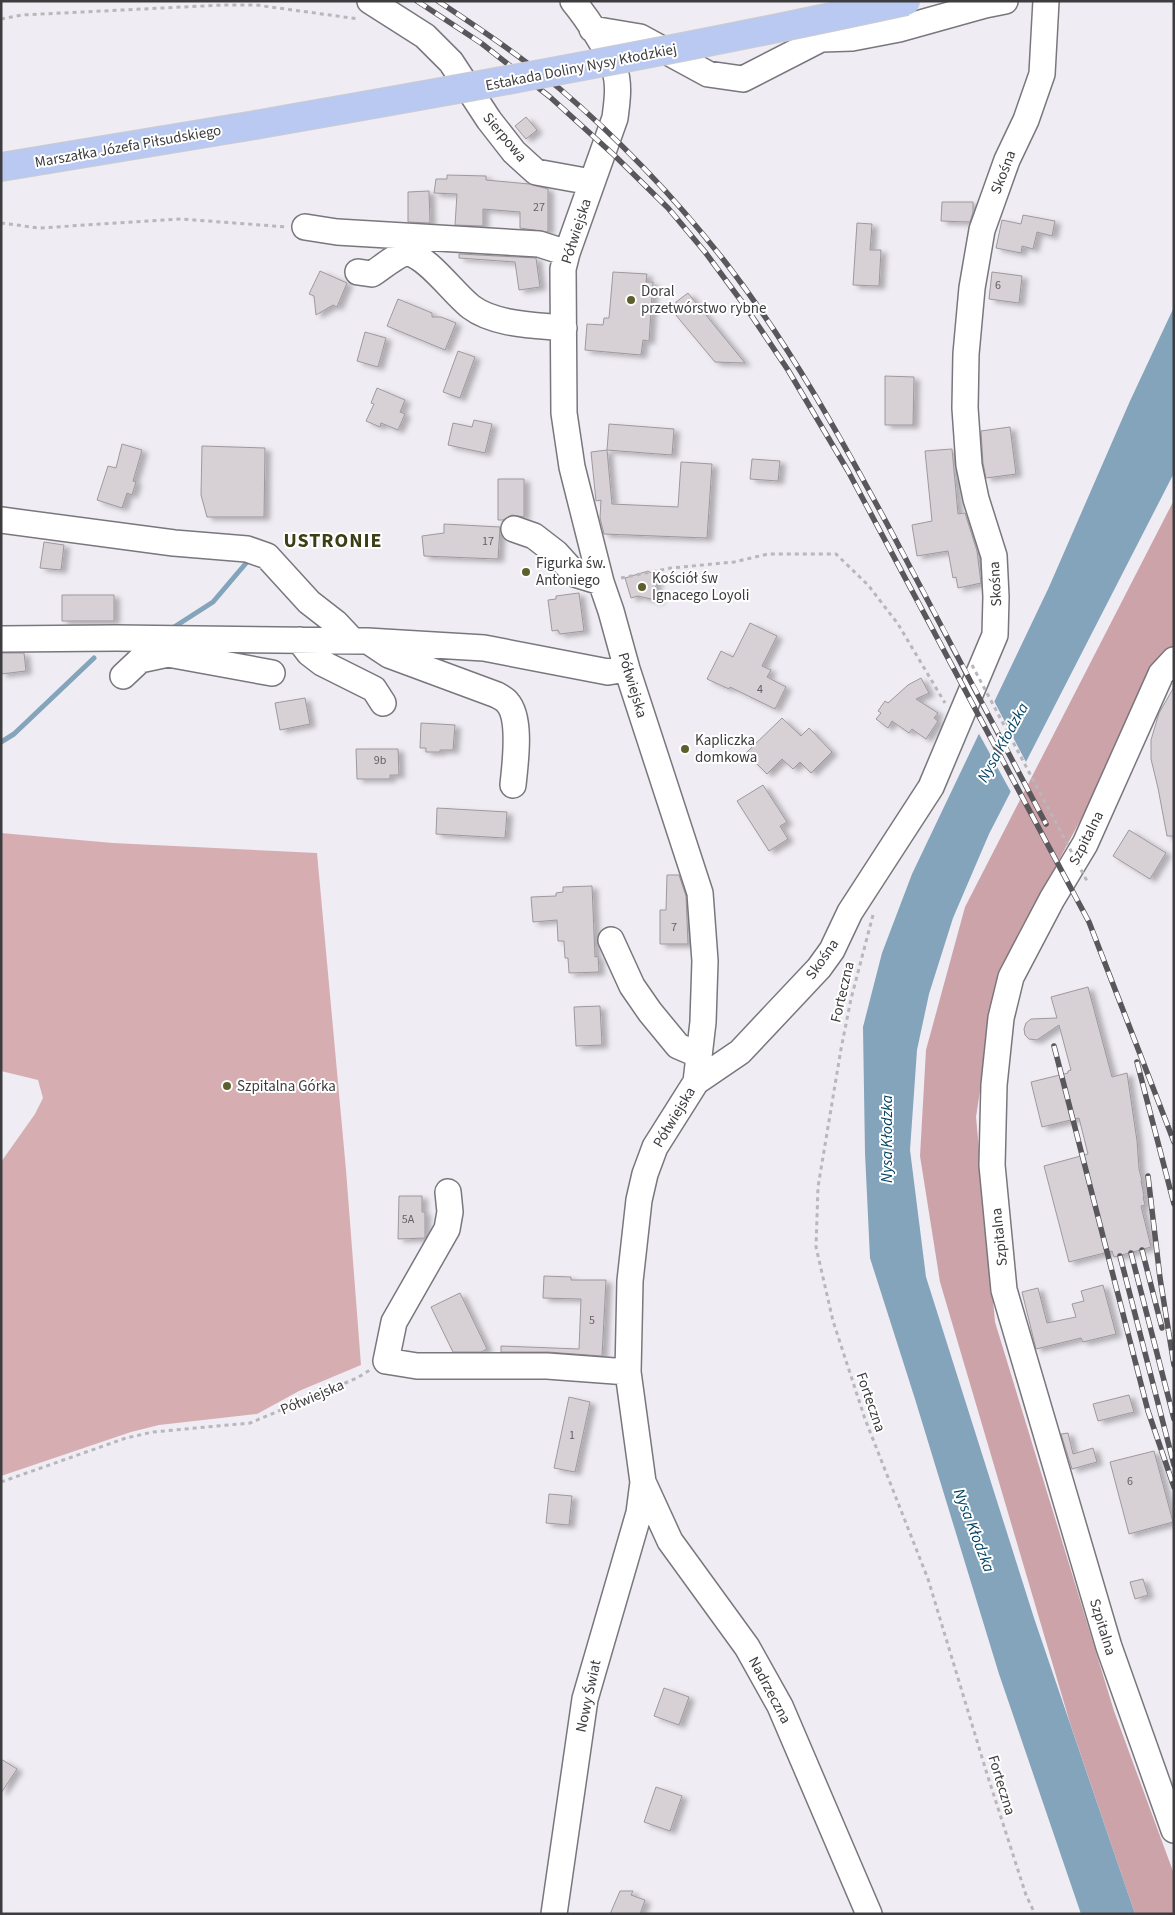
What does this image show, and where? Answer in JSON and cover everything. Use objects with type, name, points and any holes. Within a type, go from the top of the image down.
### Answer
[{"type":"highway","name":"Estakada Doliny Nysy Kłodzkiej","points":[[255,125],[688,47],[906,1]]},
{"type":"highway","name":"Marszałka Józefa Piłsudskiego","points":[[1,167],[255,125]]},
{"type":"street","name":"Półwiejska","points":[[573,1],[592,29],[614,68],[618,96],[614,118],[563,268],[564,414],[572,468],[601,582],[612,611],[627,670],[700,893],[705,961],[703,1022],[696,1082],[655,1147],[645,1174],[639,1200],[630,1281],[628,1372],[643,1482]]},
{"type":"street","points":[[592,29],[640,37],[708,74],[744,79],[821,39],[852,38],[899,29],[1006,1]]},
{"type":"street","name":"Skośna","points":[[696,1082],[740,1052],[819,968],[832,950],[850,912],[931,787],[996,635],[994,556],[976,499],[969,465],[966,363],[972,288],[982,230],[1007,160],[1026,120],[1042,74],[1046,1]]},
{"type":"street","name":"Sierpowa","points":[[367,10],[425,36],[451,62],[488,120],[514,152],[536,172],[591,182]]},
{"type":"street","points":[[306,227],[337,232],[540,244],[567,253]]},
{"type":"street","points":[[358,272],[372,274],[401,253],[409,253],[428,265],[450,289],[473,308],[506,322],[564,328]]},
{"type":"street","points":[[1,520],[156,541],[247,550],[268,556],[309,602],[360,641],[389,655],[497,695],[507,702],[514,715],[516,729],[513,785]]},
{"type":"street","points":[[514,529],[534,536],[556,553],[575,574],[601,582]]},
{"type":"street","points":[[1,639],[167,646],[299,640],[360,641],[484,648],[608,672],[627,670]]},
{"type":"street","points":[[299,640],[322,663],[374,689],[383,704]]},
{"type":"street","points":[[123,676],[140,660],[167,646],[272,673]]},
{"type":"street","name":"Szpitalna","points":[[1174,660],[1161,674],[1085,844],[1052,899],[1011,976],[1001,1018],[994,1085],[992,1165],[1004,1290],[1108,1646],[1174,1830]]},
{"type":"street","points":[[611,940],[632,986],[650,1012],[678,1046],[699,1055]]},
{"type":"street","points":[[448,1192],[450,1212],[447,1228],[394,1322],[386,1361],[417,1366],[547,1366],[628,1372]]},
{"type":"street","name":"Nadrzeczna","points":[[643,1482],[670,1541],[747,1647],[780,1706],[870,1914]]},
{"type":"street","name":"Nowy Świat","points":[[554,1914],[585,1699],[638,1513],[643,1482]]},
{"type":"street","points":[[630,1542],[646,1537],[670,1541]]},
{"type":"path","points":[[1,19],[22,15],[223,4],[367,10]]},
{"type":"path","points":[[1,223],[39,228],[181,219],[272,227],[306,227]]},
{"type":"path","points":[[601,582],[671,568],[734,562],[768,554],[836,554],[868,585],[892,616],[946,705],[960,717]]},
{"type":"path","points":[[972,665],[1087,880],[1089,879]]},
{"type":"path","name":"Forteczna","points":[[874,913],[851,999],[841,1049],[818,1186],[816,1247],[833,1321],[853,1384],[868,1428],[928,1579],[987,1774],[1026,1895],[1034,1914]]},
{"type":"path","name":"Półwiejska","points":[[1,1481],[126,1438],[153,1432],[250,1423],[357,1378],[386,1361]]},
{"type":"shaded area","points":[[1174,500],[1174,648],[998,972],[976,1117],[995,1322],[1114,1711],[1174,1874],[1174,1914],[1135,1914],[1070,1723],[940,1282],[920,1156],[926,1050],[965,907]]},
{"type":"shaded area","points":[[1,833],[113,843],[317,853],[346,1170],[361,1365],[299,1391],[257,1414],[159,1425],[131,1432],[1,1476],[1,1162],[35,1114],[43,1098],[38,1080],[1,1071]]},
{"type":"water","name":"Nysa Kłodzka","points":[[1174,307],[1174,473],[989,834],[953,918],[929,994],[917,1050],[910,1150],[926,1277],[1034,1618],[1135,1914],[1081,1914],[999,1674],[870,1258],[865,1153],[863,1027],[882,953],[912,874],[1049,587],[1130,401]]},
{"type":"pier","points":[[993,699],[1027,764],[1012,794],[978,732]]},
{"type":"building","points":[[526,117],[537,130],[526,139],[515,126]]},
{"type":"building","points":[[447,175],[486,176],[486,180],[529,184],[548,189],[548,232],[520,228],[520,212],[483,209],[483,226],[455,225],[457,194],[434,193],[436,179],[447,179]]},
{"type":"building","points":[[429,191],[430,223],[408,222],[408,192]]},
{"type":"building","points":[[942,202],[973,202],[970,222],[941,221]]},
{"type":"building","points":[[1023,215],[1055,221],[1052,236],[1037,232],[1033,249],[1022,246],[1021,253],[996,248],[1002,220],[1021,224]]},
{"type":"building","points":[[857,223],[872,224],[870,250],[881,250],[879,286],[853,285]]},
{"type":"building","points":[[459,254],[536,258],[540,287],[519,290],[515,262],[459,258]]},
{"type":"building","points":[[320,271],[347,283],[337,307],[333,305],[316,315],[314,296],[309,294]]},
{"type":"building","name":"Doral przetwórstwo rybne","points":[[613,272],[647,274],[646,282],[653,282],[649,341],[643,340],[641,355],[585,350],[587,324],[603,325],[604,318],[609,318]]},
{"type":"building","points":[[992,272],[1022,276],[1019,303],[989,299]]},
{"type":"building","points":[[688,293],[745,363],[715,362],[675,314],[676,302]]},
{"type":"building","points":[[398,299],[432,313],[432,317],[441,317],[456,323],[445,350],[387,326]]},
{"type":"building","points":[[365,332],[386,338],[378,367],[357,361]]},
{"type":"building","points":[[458,351],[475,357],[460,398],[443,392]]},
{"type":"building","points":[[885,376],[914,377],[913,425],[885,425]]},
{"type":"building","points":[[377,388],[405,400],[400,412],[405,414],[398,430],[381,423],[380,427],[366,421],[374,404],[371,403]]},
{"type":"building","points":[[474,420],[492,424],[485,453],[448,445],[453,423],[472,427]]},
{"type":"building","points":[[609,424],[674,429],[672,455],[607,450]]},
{"type":"building","points":[[1010,427],[1016,474],[986,478],[981,431]]},
{"type":"building","points":[[122,444],[142,450],[133,481],[136,482],[132,495],[127,493],[122,508],[97,500],[108,466],[116,468]]},
{"type":"building","points":[[202,446],[265,448],[264,517],[207,517],[201,495]]},
{"type":"building","points":[[952,449],[958,514],[965,513],[977,551],[981,583],[958,588],[956,577],[953,578],[948,551],[917,556],[912,525],[932,521],[925,451]]},
{"type":"building","points":[[607,450],[612,504],[678,507],[681,462],[712,464],[707,538],[604,534],[600,518],[601,500],[596,501],[591,452]]},
{"type":"building","points":[[752,459],[780,461],[778,481],[750,479]]},
{"type":"building","points":[[498,479],[524,479],[524,517],[512,515],[503,520],[498,520]]},
{"type":"building","points":[[444,524],[500,527],[498,559],[424,556],[422,536],[444,533]]},
{"type":"building","points":[[44,542],[64,545],[61,570],[40,568]]},
{"type":"building","name":"Kościół św Ignacego Loyoli","points":[[648,571],[655,575],[657,584],[654,590],[659,601],[638,596],[631,598],[625,578]]},
{"type":"building","points":[[579,593],[584,631],[560,634],[558,630],[552,631],[548,600],[556,599],[556,596]]},
{"type":"building","points":[[62,595],[114,595],[114,621],[62,621]]},
{"type":"building","points":[[750,623],[777,636],[762,666],[771,670],[767,677],[786,687],[775,709],[730,687],[729,689],[707,679],[721,651],[733,657]]},
{"type":"building","points":[[1,653],[24,653],[26,671],[1,674]]},
{"type":"building","points":[[921,678],[929,693],[916,699],[938,713],[934,718],[938,721],[926,739],[912,729],[909,733],[892,721],[888,728],[876,719],[881,713],[878,711],[885,701],[888,703],[908,685]]},
{"type":"building","points":[[1174,687],[1174,836],[1167,836],[1151,759],[1151,740],[1159,713]]},
{"type":"building","points":[[305,698],[310,724],[280,730],[275,703]]},
{"type":"building","points":[[782,718],[801,736],[809,728],[832,752],[811,773],[800,762],[793,769],[782,759],[767,774],[746,753]]},
{"type":"building","points":[[421,723],[455,725],[453,750],[426,752],[426,748],[420,748]]},
{"type":"building","points":[[356,749],[398,749],[399,775],[390,775],[390,779],[357,779]]},
{"type":"building","points":[[763,785],[787,822],[780,826],[788,839],[769,851],[737,801]]},
{"type":"building","points":[[437,808],[507,812],[505,838],[436,834]]},
{"type":"building","points":[[1129,830],[1166,853],[1150,879],[1113,856]]},
{"type":"building","points":[[667,875],[679,875],[686,896],[688,944],[660,944],[660,910],[666,910]]},
{"type":"building","points":[[592,886],[595,957],[598,956],[599,972],[569,973],[568,958],[565,958],[564,941],[558,941],[557,920],[533,922],[531,897],[556,896],[556,893],[563,892],[563,887]]},
{"type":"building","points":[[1088,987],[1112,1077],[1127,1073],[1145,1205],[1141,1206],[1151,1247],[1114,1257],[1112,1251],[1069,1262],[1044,1166],[1088,1154],[1079,1118],[1042,1127],[1031,1082],[1068,1073],[1071,1070],[1059,1025],[1037,1040],[1029,1039],[1025,1035],[1024,1029],[1026,1023],[1031,1019],[1057,1018],[1051,997]]},
{"type":"building","points":[[600,1006],[602,1045],[576,1046],[574,1007]]},
{"type":"building","points":[[399,1196],[422,1196],[422,1212],[425,1212],[425,1238],[398,1239]]},
{"type":"building","points":[[544,1276],[571,1277],[571,1280],[606,1280],[602,1356],[548,1352],[501,1352],[501,1346],[579,1349],[581,1299],[543,1298]]},
{"type":"building","points":[[1103,1285],[1116,1334],[1083,1342],[1081,1338],[1036,1349],[1022,1292],[1038,1288],[1047,1323],[1076,1317],[1072,1304],[1084,1301],[1081,1291]]},
{"type":"building","points":[[460,1293],[487,1349],[481,1352],[453,1352],[431,1307]]},
{"type":"building","points":[[1129,1395],[1134,1412],[1098,1421],[1093,1404]]},
{"type":"building","points":[[569,1397],[590,1402],[575,1472],[554,1468]]},
{"type":"building","points":[[1068,1433],[1073,1454],[1093,1448],[1097,1462],[1072,1469],[1061,1434]]},
{"type":"building","points":[[1154,1451],[1173,1522],[1129,1534],[1110,1462]]},
{"type":"building","points":[[549,1494],[572,1496],[569,1525],[546,1523]]},
{"type":"building","points":[[1143,1579],[1148,1595],[1135,1599],[1130,1582]]},
{"type":"building","points":[[664,1688],[689,1697],[679,1725],[654,1716]]},
{"type":"building","points":[[1,1759],[17,1769],[1,1793]]},
{"type":"building","points":[[656,1787],[682,1796],[670,1831],[644,1822]]},
{"type":"building","points":[[620,1891],[633,1891],[631,1895],[645,1900],[640,1914],[610,1914]]},
{"type":"waterway","points":[[171,629],[213,602],[247,562]]},
{"type":"waterway","points":[[1,742],[14,734],[94,658]]},
{"type":"railway","points":[[417,1],[481,43],[550,97],[615,156],[668,208],[705,252],[745,306],[788,370],[848,471],[1089,922],[1174,1142]]},
{"type":"railway","points":[[438,1],[531,66],[605,129],[668,194],[726,263],[750,295],[794,361],[854,463],[1046,824]]},
{"type":"railway","points":[[1054,1046],[1148,1411],[1174,1487]]},
{"type":"railway","points":[[1137,1062],[1174,1204]]},
{"type":"railway","points":[[1148,1176],[1160,1278],[1174,1365]]},
{"type":"railway","points":[[1142,1250],[1162,1328]]},
{"type":"railway","points":[[1131,1253],[1174,1419]]},
{"type":"railway","points":[[1120,1256],[1174,1465]]},
{"type":"place","name":"Doral przetwórstwo rybne","points":[[631,300]]},
{"type":"place","name":"Figurka św. Antoniego","points":[[526,572]]},
{"type":"place","name":"Kościół św Ignacego Loyoli","points":[[642,587]]},
{"type":"place","name":"Kapliczka domkowa","points":[[685,749]]},
{"type":"place","name":"Szpitalna Górka","points":[[227,1086]]},
{"type":"district","name":"USTRONIE","points":[[333,540]]}]
